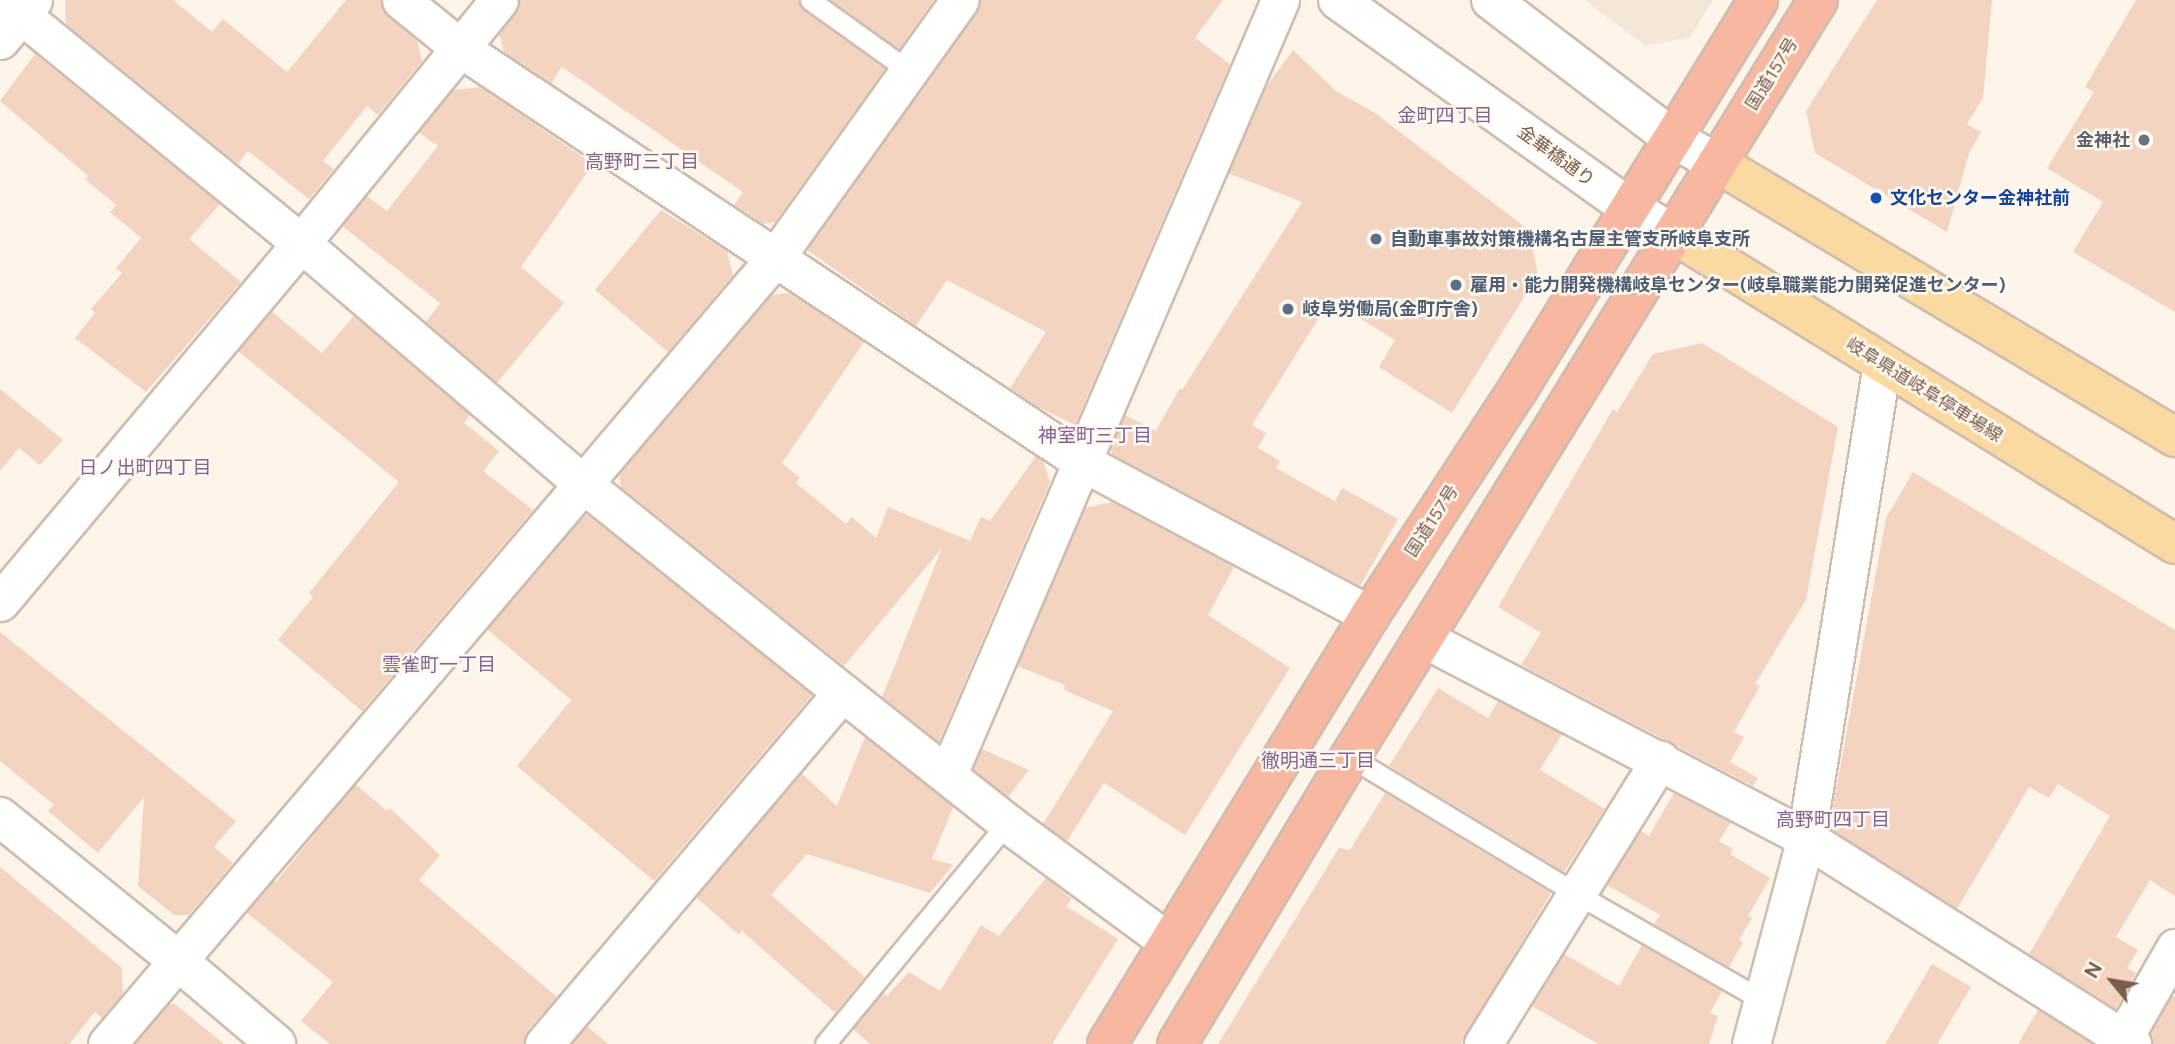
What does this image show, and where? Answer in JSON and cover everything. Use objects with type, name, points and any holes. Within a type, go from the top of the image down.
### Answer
[{"type":"highway","name":"国道157号","points":[[1107,1044],[1370,615],[1631,209],[1758,0]]},
{"type":"highway","name":"国道157号","points":[[1177,1044],[1350,757],[1818,0]]},
{"type":"main road","name":"金華橋通り","points":[[1338,0],[1631,209],[1674,234]]},
{"type":"main road","points":[[1490,0],[1672,138],[2175,437]]},
{"type":"main road","name":"岐阜県道岐阜停車場線","points":[[1674,234],[2175,544]]},
{"type":"main road","points":[[0,817],[276,1044]]},
{"type":"street","points":[[401,0],[460,48],[1084,463],[1370,615]]},
{"type":"street","points":[[0,602],[302,243],[499,0]]},
{"type":"street","points":[[107,1044],[775,258],[960,0]]},
{"type":"street","points":[[948,774],[1084,463],[1280,0]]},
{"type":"street","points":[[14,14],[302,243],[582,483],[842,692],[1007,823],[1160,936],[1173,935]]},
{"type":"street","points":[[1751,1044],[1806,838],[1882,365]]},
{"type":"street","points":[[1425,639],[1806,838],[2125,1042],[2175,948]]},
{"type":"street","points":[[544,1044],[842,692]]},
{"type":"street","points":[[1483,1044],[1660,760]]},
{"type":"lane","points":[[810,0],[909,71]]},
{"type":"lane","points":[[1350,757],[1577,894],[1762,1000]]},
{"type":"lane","points":[[825,1044],[1007,823]]},
{"type":"shaded area","points":[[1584,0],[1713,0],[1690,37],[1646,46]]},
{"type":"building","points":[[65,0],[173,0],[212,32],[223,19],[287,72],[346,0],[381,0],[387,16],[417,40],[422,61],[378,115],[367,106],[323,161],[334,169],[309,199],[248,151],[238,164],[66,24]]},
{"type":"building","points":[[519,0],[798,0],[803,10],[885,69],[775,222],[763,224],[734,205],[743,192],[562,67],[551,84],[504,52],[499,34],[515,13]]},
{"type":"building","points":[[831,0],[934,0],[899,49]]},
{"type":"building","points":[[981,0],[1223,0],[1195,38],[1230,64],[1075,425],[1038,407],[1010,388],[1046,332],[947,280],[916,326],[807,250],[977,12]]},
{"type":"building","points":[[1877,0],[1992,0],[1983,98],[1967,124],[1981,132],[1969,153],[1947,232],[1815,153],[1806,111]]},
{"type":"building","points":[[2136,0],[2175,0],[2175,312],[2073,252],[2103,202],[2047,168],[2094,92],[2085,87]]},
{"type":"building","points":[[1293,50],[1336,91],[1375,113],[1529,230],[1538,275],[1452,413],[1379,367],[1395,340],[1330,300],[1252,425],[1266,433],[1258,448],[1280,461],[1276,468],[1335,501],[1342,488],[1398,519],[1360,586],[1113,455],[1110,449],[1125,415],[1156,431],[1180,388],[1182,390],[1302,202],[1228,173],[1265,88]]},
{"type":"building","points":[[35,54],[220,204],[189,239],[241,282],[146,392],[75,338],[95,313],[91,309],[122,273],[116,268],[141,238],[110,212],[116,205],[85,179],[88,176],[0,101]]},
{"type":"building","points":[[481,87],[593,164],[521,267],[564,303],[497,383],[426,322],[440,303],[342,226],[367,196],[387,211],[438,146],[418,132],[453,90]]},
{"type":"building","points":[[661,210],[727,251],[733,275],[668,352],[595,290]]},
{"type":"building","points":[[790,293],[864,342],[782,463],[800,478],[796,483],[846,524],[852,517],[876,538],[888,507],[970,541],[981,517],[990,521],[1036,456],[1043,461],[1050,482],[939,742],[882,697],[942,548],[844,666],[621,487],[619,474],[771,295]]},
{"type":"building","points":[[271,311],[322,353],[354,316],[470,415],[464,423],[499,451],[483,471],[533,510],[362,711],[278,640],[313,597],[309,593],[399,482],[238,351]]},
{"type":"building","points":[[1702,343],[1838,427],[1806,600],[1755,684],[1760,686],[1734,732],[1744,737],[1730,762],[1758,778],[1753,786],[1521,665],[1541,633],[1498,607],[1613,409],[1617,412],[1653,354]]},
{"type":"building","points":[[0,389],[63,440],[40,465],[19,448],[0,471]]},
{"type":"building","points":[[1913,472],[2175,630],[2175,896],[2150,880],[2116,937],[2138,950],[2127,968],[2136,973],[2116,1009],[2029,954],[2110,816],[2058,784],[2049,798],[2029,787],[1957,909],[1829,828],[1886,518]]},
{"type":"building","points":[[1112,502],[1234,567],[1208,615],[1290,668],[1185,835],[1104,783],[1067,841],[1043,824],[1113,711],[1064,690],[1065,685],[1017,666],[1085,508]]},
{"type":"building","points":[[584,515],[588,515],[812,695],[654,881],[517,766],[571,700],[487,629]]},
{"type":"building","points":[[0,632],[236,821],[214,847],[233,863],[189,915],[174,915],[138,886],[144,797],[98,853],[48,811],[54,805],[0,761]]},
{"type":"building","points":[[1438,688],[1488,718],[1498,701],[1562,734],[1540,770],[1605,809],[1564,872],[1389,766]]},
{"type":"building","points":[[865,737],[953,807],[932,859],[953,865],[930,893],[807,854],[771,895],[865,977],[835,1013],[742,931],[739,935],[696,897],[801,773],[837,806]]},
{"type":"building","points":[[982,749],[1029,770],[1008,797],[973,769]]},
{"type":"building","points":[[355,784],[387,811],[390,808],[440,855],[419,880],[557,997],[528,1030],[524,1044],[330,1044],[301,1021],[333,982],[247,913],[274,880],[276,882]]},
{"type":"building","points":[[1385,793],[1551,893],[1461,1044],[1218,1044],[1339,848],[1350,850]]},
{"type":"building","points":[[1674,793],[1731,822],[1719,841],[1733,849],[1730,854],[1770,878],[1748,916],[1752,918],[1739,940],[1743,942],[1729,967],[1654,924],[1660,915],[1607,885],[1641,831],[1649,836]]},
{"type":"building","points":[[0,867],[122,968],[123,993],[102,1018],[95,1012],[69,1044],[0,1044]]},
{"type":"building","points":[[1046,878],[1072,899],[1066,906],[1118,939],[1052,1044],[870,1044],[853,1029],[883,993],[887,996],[909,972],[940,991],[981,925],[999,936]]},
{"type":"building","points":[[1642,945],[1722,991],[1710,1013],[1718,1016],[1709,1044],[1598,1044],[1532,1006],[1564,954],[1619,986]]},
{"type":"building","points":[[1932,964],[1971,987],[1937,1044],[1885,1044]]},
{"type":"building","points":[[2172,995],[2175,997],[2175,1044],[2153,1044],[2150,1034]]},
{"type":"building","points":[[169,1004],[175,1004],[224,1044],[135,1044]]},
{"type":"building","points":[[2038,1010],[2093,1044],[2018,1044]]},
{"type":"building","points":[[587,1026],[608,1044],[572,1044]]},
{"type":"place","name":"金神社","points":[[2144,140]]},
{"type":"place","name":"文化センター金神社前","points":[[1876,198]]},
{"type":"place","name":"自動車事故対策機構名古屋主管支所岐阜支所","points":[[1376,239]]},
{"type":"place","name":"雇用・能力開発機構岐阜センター(岐阜職業能力開発促進センター)","points":[[1456,285]]},
{"type":"place","name":"岐阜労働局(金町庁舎)","points":[[1288,309]]},
{"type":"district","name":"金町四丁目","points":[[1445,116]]},
{"type":"district","name":"高野町三丁目","points":[[642,162]]},
{"type":"district","name":"神室町三丁目","points":[[1095,436]]},
{"type":"district","name":"日ノ出町四丁目","points":[[145,468]]},
{"type":"district","name":"雲雀町一丁目","points":[[439,665]]},
{"type":"district","name":"徹明通三丁目","points":[[1318,761]]},
{"type":"district","name":"高野町四丁目","points":[[1833,820]]}]
